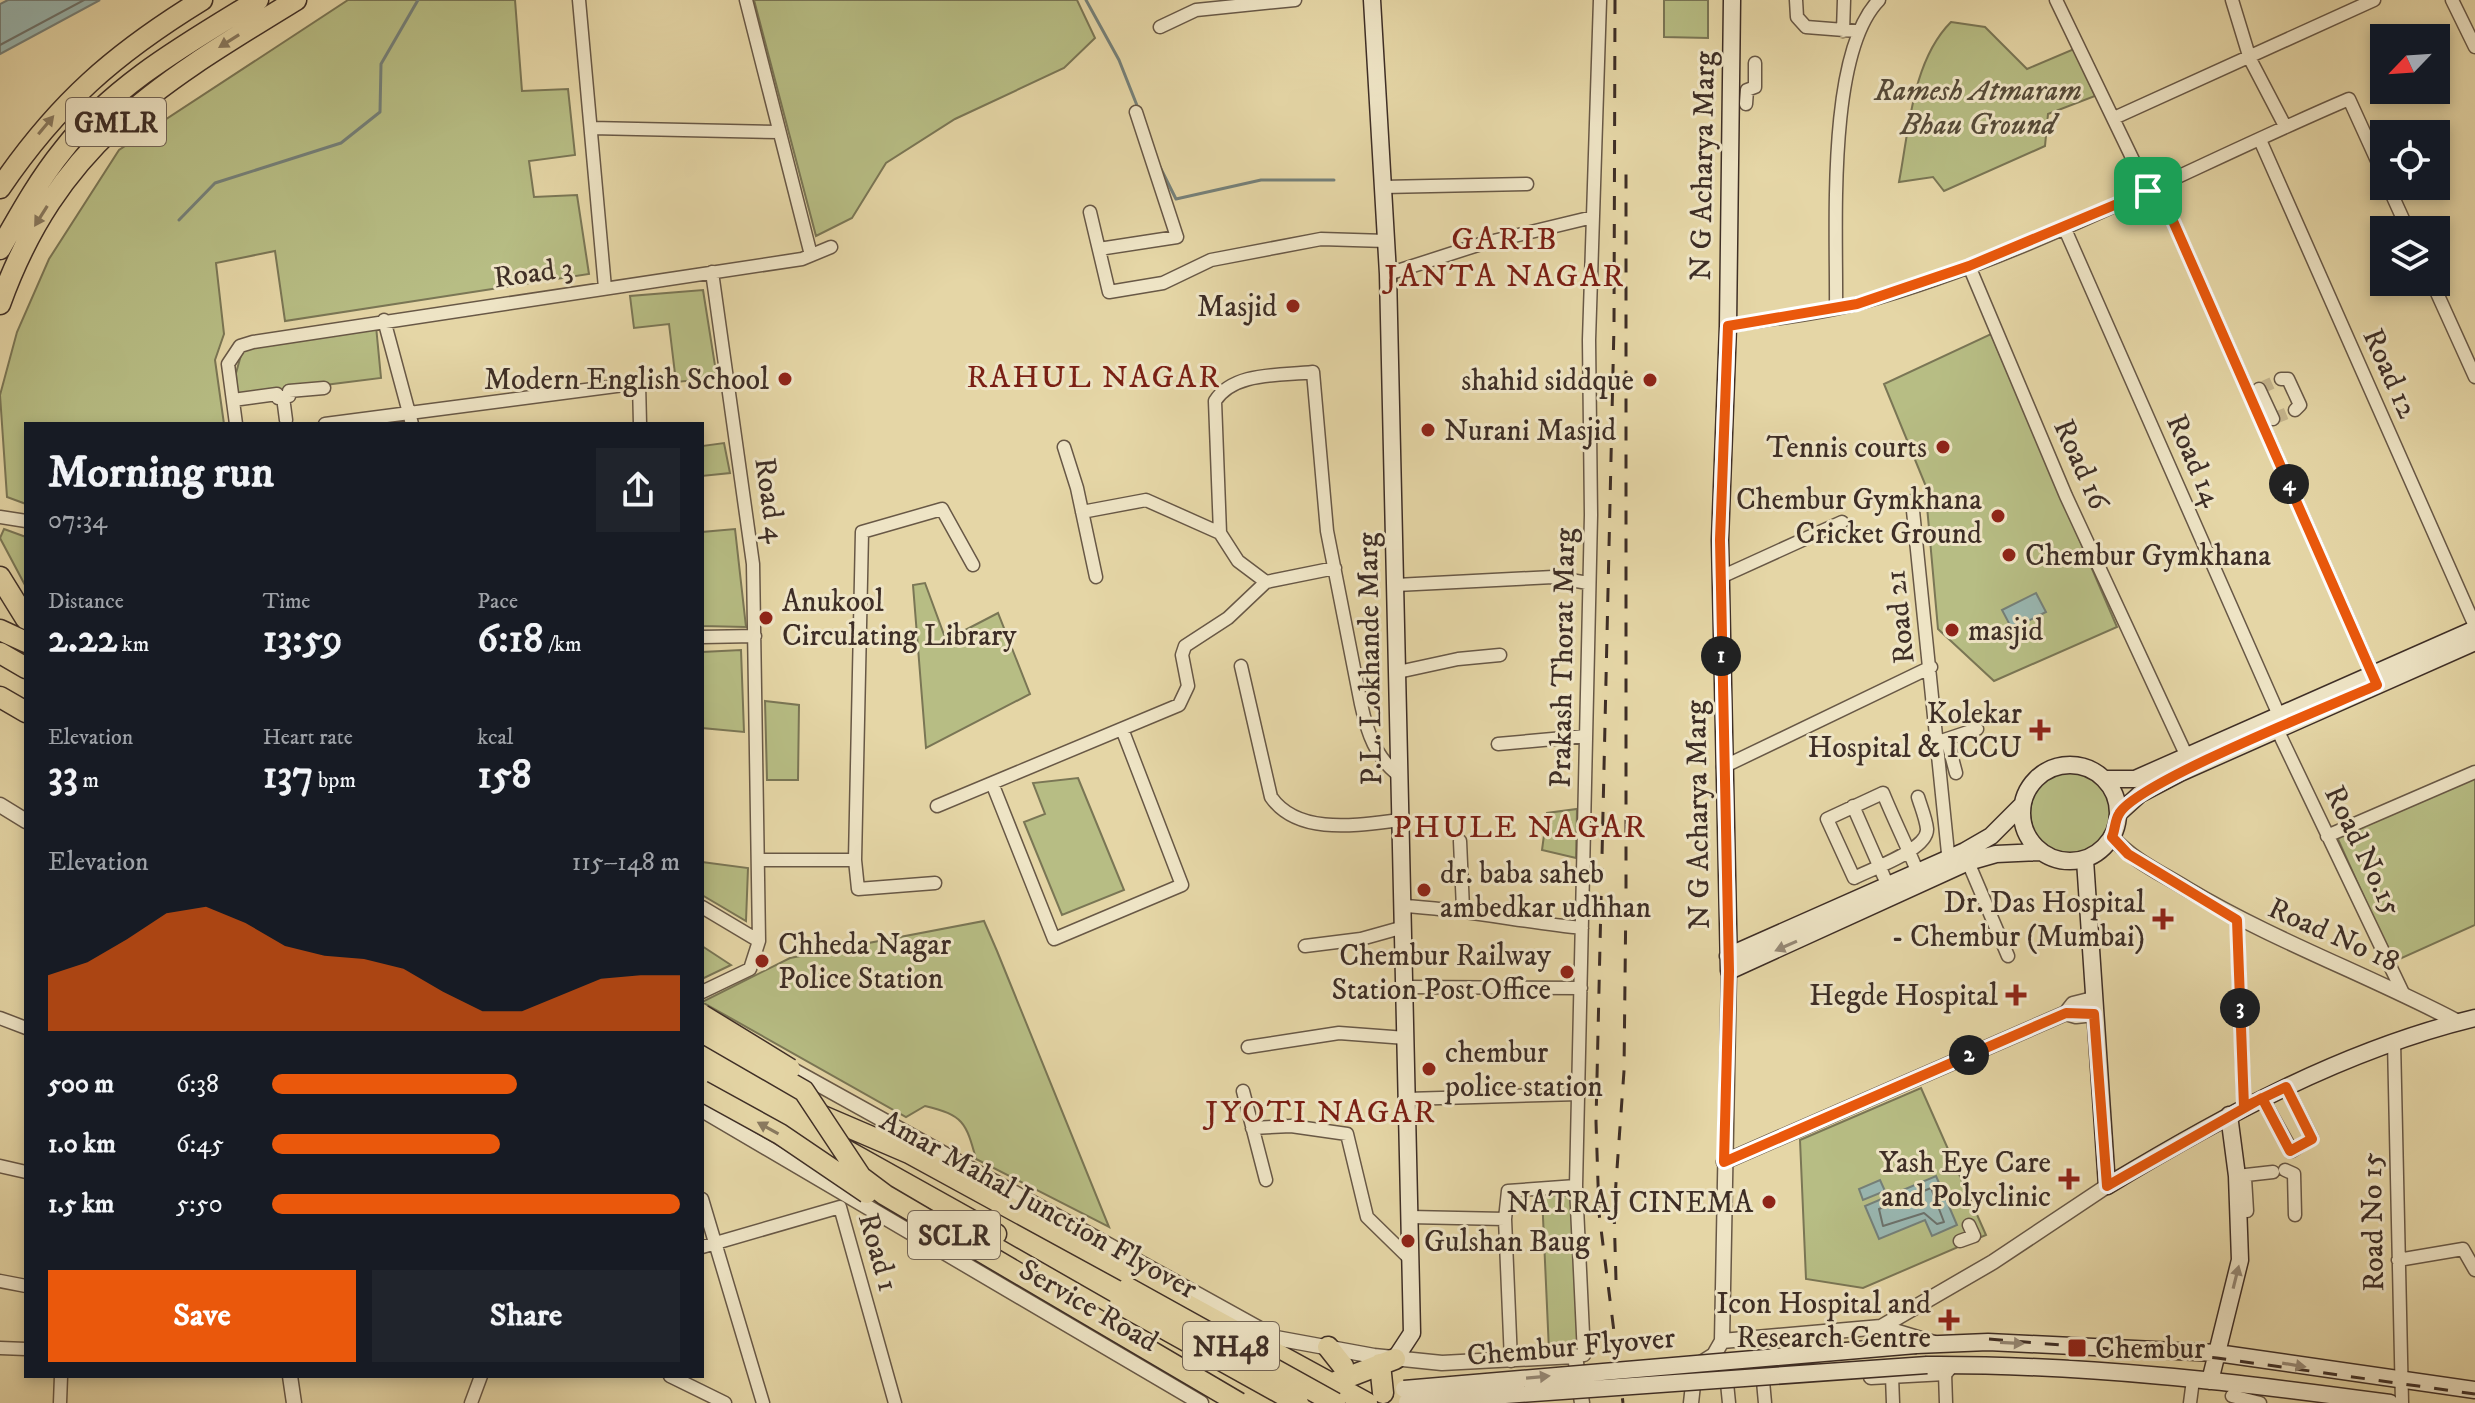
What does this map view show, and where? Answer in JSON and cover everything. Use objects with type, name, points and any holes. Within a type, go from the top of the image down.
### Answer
[{"type":"highway","points":[[0,249],[42,177],[85,124],[164,58],[258,0]]},
{"type":"highway","name":"GMLR","points":[[0,304],[38,219],[99,138],[175,74],[296,0]]},
{"type":"highway","name":"GMLR","points":[[0,188],[64,104],[127,49],[193,2]]},
{"type":"highway","points":[[0,577],[24,616]]},
{"type":"highway","points":[[0,612],[24,627]]},
{"type":"highway","points":[[0,630],[24,641]]},
{"type":"highway","points":[[0,643],[24,651]]},
{"type":"highway","points":[[0,653],[24,667]]},
{"type":"highway","points":[[0,697],[24,711]]},
{"type":"highway","points":[[704,1013],[782,1061],[807,1085],[819,1108]]},
{"type":"highway","name":"SCLR","points":[[704,1033],[804,1091],[819,1108],[842,1152],[861,1177],[885,1195],[1249,1400]]},
{"type":"highway","name":"NH48","points":[[704,1053],[793,1112]]},
{"type":"highway","name":"NH48","points":[[704,1072],[793,1112]]},
{"type":"highway","name":"SCLR","points":[[704,1092],[780,1134],[873,1198],[1216,1403]]},
{"type":"highway","points":[[793,1112],[854,1119],[909,1153],[1270,1343],[1286,1359],[1327,1387],[1369,1398],[1383,1360]]},
{"type":"highway","points":[[793,1112],[823,1142],[890,1188],[1226,1380],[1249,1400]]},
{"type":"highway","name":"Amar Mahal Junction Flyover","points":[[793,1112],[1124,1296],[1298,1403]]},
{"type":"highway","points":[[807,1171],[823,1142]]},
{"type":"highway","name":"Amar Mahal Junction Flyover","points":[[1124,1296],[1327,1387]]},
{"type":"highway","points":[[1328,1347],[1343,1366]]},
{"type":"highway","points":[[1327,1387],[1343,1366],[1383,1360]]},
{"type":"highway","points":[[1327,1387],[1383,1360]]},
{"type":"main road","name":"P.L. Lokhande Marg","points":[[1372,0],[1388,274],[1412,1333],[1383,1360]]},
{"type":"main road","name":"N G Acharya Marg","points":[[1728,964],[1721,577],[1732,0]]},
{"type":"main road","points":[[2375,680],[2475,627]]},
{"type":"main road","points":[[2104,779],[2135,779],[2190,762],[2375,680],[2475,642]]},
{"type":"main road","points":[[2118,814],[2140,794],[2190,762]]},
{"type":"main road","points":[[1728,964],[1918,873],[1950,865],[1968,862],[1996,854],[2040,852],[2061,861],[2085,860],[2112,837],[2118,814],[2112,789],[2104,779],[2086,767],[2067,764],[2049,769],[2033,780],[2022,805],[1991,836],[1950,865],[1728,964]]},
{"type":"main road","points":[[2022,805],[2022,823],[2029,839],[2040,852]]},
{"type":"main road","points":[[2085,860],[2107,1186],[2236,1111],[2286,1087],[2394,1041],[2475,1018]]},
{"type":"main road","points":[[2202,1381],[2217,1353],[2240,1260],[2242,1194],[2236,1111]]},
{"type":"main road","name":"Chembur Flyover","points":[[1404,1398],[1934,1343],[1988,1342],[2217,1353],[2475,1390]]},
{"type":"main road","name":"Chembur Flyover","points":[[1404,1398],[1927,1365],[1949,1369],[2001,1364],[2202,1381],[2232,1394],[2390,1403]]},
{"type":"main road","points":[[1249,1400],[1404,1398]]},
{"type":"street","points":[[579,0],[605,288]]},
{"type":"street","points":[[746,0],[811,255]]},
{"type":"street","points":[[1160,27],[1196,10],[1295,0]]},
{"type":"street","name":"Prakash Thorat Marg","points":[[1582,1403],[1575,1356],[1584,1355],[1576,1186],[1593,217],[1600,0]]},
{"type":"street","points":[[1796,0],[1797,17],[1806,27],[1857,31]]},
{"type":"street","points":[[1843,31],[1844,0]]},
{"type":"street","points":[[1836,307],[1846,71],[1857,31],[1879,0]]},
{"type":"street","points":[[2056,0],[2114,118],[2257,390],[2375,680]]},
{"type":"street","points":[[2232,0],[2250,59],[2285,126]]},
{"type":"street","points":[[2114,118],[2250,59],[2374,0]]},
{"type":"street","points":[[2452,0],[2475,47]]},
{"type":"street","points":[[1731,75],[1755,69],[1755,87],[1746,92],[1746,104]]},
{"type":"street","points":[[1728,326],[1857,304],[1969,266],[2153,189],[2349,99],[2370,145]]},
{"type":"street","points":[[1099,249],[1177,237],[1136,112]]},
{"type":"street","points":[[591,128],[779,132]]},
{"type":"street","name":"Road 12","points":[[2260,140],[2475,627]]},
{"type":"street","points":[[1383,187],[1527,184]]},
{"type":"street","points":[[1090,212],[1109,292],[1163,283],[1211,260],[1321,239],[1386,241]]},
{"type":"street","points":[[1388,274],[1481,244],[1593,217]]},
{"type":"street","name":"Road 14","points":[[2064,227],[2278,722]]},
{"type":"street","name":"Road 3","points":[[233,400],[228,364],[240,346],[384,320],[712,272],[811,255],[831,247]]},
{"type":"street","name":"Road 16","points":[[1969,266],[2066,496],[2190,762]]},
{"type":"street","name":"Road 4","points":[[712,272],[753,564],[759,941]]},
{"type":"street","points":[[2438,296],[2475,377]]},
{"type":"street","points":[[384,320],[411,419]]},
{"type":"street","points":[[1266,582],[1238,561],[1220,533],[1215,401],[1221,391],[1239,380],[1313,372],[1327,531],[1367,730],[1384,761],[1400,776]]},
{"type":"street","points":[[2281,379],[2288,379],[2300,405],[2295,410]]},
{"type":"street","points":[[359,422],[411,419],[639,383],[640,422]]},
{"type":"street","points":[[236,422],[233,400],[277,394],[283,397],[289,396],[289,391],[324,388]]},
{"type":"street","points":[[283,397],[286,420]]},
{"type":"street","points":[[1064,447],[1096,577]]},
{"type":"street","points":[[1082,512],[1146,500],[1220,533]]},
{"type":"street","name":"Road 21","points":[[1912,501],[1942,740],[1940,769],[1950,865]]},
{"type":"street","points":[[935,883],[858,889],[855,860],[862,532],[942,509],[973,565]]},
{"type":"street","points":[[0,517],[24,521]]},
{"type":"street","points":[[1721,577],[1842,522]]},
{"type":"street","points":[[937,806],[1179,705],[1188,686],[1182,655],[1185,646],[1228,618],[1266,582],[1335,568]]},
{"type":"street","points":[[1396,585],[1553,577],[1588,583]]},
{"type":"street","points":[[704,637],[755,636]]},
{"type":"street","points":[[1398,672],[1458,659],[1500,655]]},
{"type":"street","points":[[1241,666],[1271,797],[1280,811],[1302,820],[1350,826],[1400,820]]},
{"type":"street","points":[[1723,767],[1931,667]]},
{"type":"street","name":"Road No.15","points":[[2278,722],[2327,836],[2403,993]]},
{"type":"street","points":[[992,783],[1054,939],[1182,885],[1122,729]]},
{"type":"street","points":[[1940,769],[1955,769],[1942,740],[1977,729]]},
{"type":"street","points":[[1498,744],[1586,736]]},
{"type":"street","points":[[2327,836],[2475,772]]},
{"type":"street","points":[[1918,797],[1927,831],[1924,840],[1909,852],[1854,878],[1827,819],[1883,793],[1909,852],[1918,873]]},
{"type":"street","points":[[0,805],[24,820]]},
{"type":"street","points":[[1853,806],[1888,886]]},
{"type":"street","name":"Road No 18","points":[[2112,837],[2128,854],[2237,920],[2403,993],[2458,1022]]},
{"type":"street","points":[[1460,841],[1463,909]]},
{"type":"street","points":[[758,860],[855,860]]},
{"type":"street","points":[[1968,862],[2008,956]]},
{"type":"street","points":[[1403,906],[1463,909],[1509,920],[1582,928]]},
{"type":"street","points":[[704,908],[759,941],[750,969],[704,991]]},
{"type":"street","points":[[2236,1111],[2237,920]]},
{"type":"street","points":[[1305,946],[1361,939],[1404,927]]},
{"type":"street","name":"N G Acharya Marg","points":[[1722,1341],[1728,964]]},
{"type":"street","points":[[1405,987],[1581,988]]},
{"type":"street","points":[[1724,1162],[2066,1013],[2094,1006]]},
{"type":"street","points":[[704,1013],[854,1119]]},
{"type":"street","points":[[0,1018],[24,1027]]},
{"type":"street","points":[[1248,1047],[1339,1033],[1406,1038]]},
{"type":"street","name":"Road No 15","points":[[2394,1041],[2402,1403]]},
{"type":"street","points":[[2262,1098],[2292,1151],[2312,1139],[2286,1087]]},
{"type":"street","points":[[1243,1091],[1266,1180]]},
{"type":"street","points":[[1407,1099],[1579,1094]]},
{"type":"street","name":"Service Road","points":[[704,1111],[1200,1403]]},
{"type":"street","points":[[1252,1128],[1291,1126],[1347,1134],[1367,1217],[1411,1260]]},
{"type":"street","points":[[0,1166],[24,1172]]},
{"type":"street","points":[[2241,1175],[2293,1172],[2295,1215]]},
{"type":"street","points":[[1511,1361],[1505,1219],[1508,1191],[1576,1186]]},
{"type":"street","points":[[1881,1327],[1993,1262],[2107,1186]]},
{"type":"street","points":[[2242,1194],[2247,1211]]},
{"type":"street","points":[[704,1205],[763,1403]]},
{"type":"street","name":"Road 1","points":[[704,1247],[840,1207],[895,1403]]},
{"type":"street","points":[[1410,1217],[1505,1219]]},
{"type":"street","points":[[1960,1241],[1974,1236],[1969,1225]]},
{"type":"street","points":[[2398,1260],[2469,1248],[2475,1270]]},
{"type":"street","points":[[0,1281],[24,1286]]},
{"type":"street","points":[[1691,1403],[1695,1367],[1714,1355],[1722,1341],[1881,1327],[1934,1343]]},
{"type":"street","points":[[1200,1403],[1270,1343],[1328,1347],[1383,1360],[1442,1363],[1575,1356]]},
{"type":"street","points":[[0,1348],[24,1349]]},
{"type":"street","points":[[1200,1403],[1249,1400],[1286,1359]]},
{"type":"street","points":[[1691,1385],[1892,1376],[1949,1369],[1946,1403]]},
{"type":"street","points":[[1892,1376],[1893,1403]]},
{"type":"street","points":[[60,1403],[61,1378]]},
{"type":"street","points":[[290,1378],[294,1403]]},
{"type":"street","points":[[471,1403],[477,1378]]},
{"type":"street","points":[[674,1378],[725,1403]]},
{"type":"street","points":[[1763,1381],[1763,1403]]},
{"type":"street","points":[[2190,1403],[2202,1381]]},
{"type":"street","points":[[1727,1383],[1729,1403]]},
{"type":"street","points":[[2232,1394],[2260,1403]]},
{"type":"green space","points":[[348,0],[515,0],[522,91],[568,89],[575,155],[529,161],[534,197],[577,195],[589,274],[285,321],[275,251],[216,263],[224,334],[215,360],[224,422],[24,422],[24,503],[7,497],[0,395],[17,332],[49,259],[119,150]]},
{"type":"green space","points":[[754,0],[1077,0],[1095,38],[1064,68],[955,119],[886,163],[852,218],[816,236]]},
{"type":"green space","points":[[1664,0],[1708,0],[1708,38],[1664,37]]},
{"type":"green space","name":"Ramesh Atmaram Bhau Ground","points":[[1951,22],[1985,27],[2027,69],[2074,49],[2095,96],[2048,114],[2045,146],[1944,191],[1933,177],[1899,182],[1920,76],[1938,38]]},
{"type":"green space","points":[[703,290],[717,378],[676,382],[669,324],[634,328],[630,296]]},
{"type":"green space","points":[[376,326],[381,378],[237,396],[236,373],[243,348]]},
{"type":"green space","name":"Chembur Gymkhana","points":[[1991,334],[2117,627],[1994,681],[1938,629],[1925,484],[1884,384]]},
{"type":"green space","points":[[724,443],[730,473],[704,476],[704,446]]},
{"type":"green space","points":[[4,529],[24,536],[24,583],[0,538]]},
{"type":"green space","points":[[735,529],[746,627],[704,626],[704,532]]},
{"type":"green space","points":[[925,583],[946,640],[998,613],[1030,694],[926,748],[913,585]]},
{"type":"green space","points":[[741,650],[744,732],[704,728],[704,652]]},
{"type":"green space","points":[[765,701],[799,705],[798,780],[767,780]]},
{"type":"green space","points":[[2061,772],[2077,772],[2092,779],[2103,790],[2110,813],[2107,829],[2098,842],[2077,854],[2061,854],[2046,847],[2035,836],[2028,821],[2028,805],[2035,790],[2046,779]]},
{"type":"green space","points":[[2475,775],[2475,925],[2393,962],[2337,837]]},
{"type":"green space","points":[[1078,778],[1124,890],[1062,915],[1024,822],[1045,814],[1033,783]]},
{"type":"green space","points":[[1577,809],[1576,858],[1542,850],[1547,813]]},
{"type":"green space","points":[[704,862],[748,868],[746,921],[704,896]]},
{"type":"green space","points":[[984,921],[1109,1227],[976,1159],[965,1128],[948,1113],[925,1106],[906,1117],[704,1003],[790,958]]},
{"type":"green space","points":[[704,947],[731,965],[704,978]]},
{"type":"green space","points":[[1921,1088],[1986,1235],[1863,1288],[1806,1279],[1800,1140]]},
{"type":"green space","points":[[1542,1195],[1573,1196],[1578,1349],[1549,1351]]},
{"type":"water","points":[[8,0],[100,0],[0,54],[0,4]]},
{"type":"water","points":[[2036,593],[2046,612],[2012,629],[2002,610]]},
{"type":"water","points":[[1936,1176],[1957,1225],[1932,1236],[1925,1220],[1879,1239],[1865,1206]]},
{"type":"water","points":[[1880,1180],[1885,1191],[1863,1200],[1859,1189]]},
{"type":"waterway","points":[[179,220],[215,183],[341,143],[380,112],[381,64],[418,0]]},
{"type":"waterway","points":[[1086,0],[1119,60],[1138,108]]},
{"type":"waterway","points":[[1160,167],[1176,199],[1261,180],[1334,180]]},
{"type":"tunnel","points":[[2261,388],[2281,379]]},
{"type":"tunnel","points":[[2275,418],[2295,410]]},
{"type":"railway","points":[[1615,0],[1614,326],[1596,1122],[1599,1213],[1623,1403]]},
{"type":"railway","points":[[1616,1280],[1614,1211],[1624,1071],[1626,891],[1626,172]]},
{"type":"railway","points":[[1989,1339],[2217,1358],[2475,1394]]},
{"type":"place","name":"Masjid","points":[[1293,306]]},
{"type":"place","name":"Modern English School","points":[[785,379]]},
{"type":"place","name":"shahid siddque","points":[[1650,380]]},
{"type":"place","name":"Nurani Masjid","points":[[1428,430]]},
{"type":"place","name":"Tennis courts","points":[[1943,447]]},
{"type":"place","name":"Chembur Gymkhana Cricket Ground","points":[[1998,516]]},
{"type":"place","name":"Chembur Gymkhana","points":[[2009,555]]},
{"type":"place","name":"Anukool Circulating Library","points":[[766,618]]},
{"type":"place","name":"masjid","points":[[1952,630]]},
{"type":"place","name":"Kolekar Hospital & ICCU","points":[[2040,730]]},
{"type":"place","name":"dr. baba saheb ambedkar udhhan","points":[[1424,890]]},
{"type":"place","name":"Dr. Das Hospital - Chembur (Mumbai)","points":[[2163,919]]},
{"type":"place","name":"Chheda Nagar Police Station","points":[[762,961]]},
{"type":"place","name":"Chembur Railway Station Post Office","points":[[1567,972]]},
{"type":"place","name":"Hegde Hospital","points":[[2016,995]]},
{"type":"place","name":"chembur police station","points":[[1429,1069]]},
{"type":"place","name":"Yash Eye Care and Polyclinic","points":[[2069,1179]]},
{"type":"place","name":"NATRAJ CINEMA","points":[[1769,1202]]},
{"type":"place","name":"Gulshan Baug","points":[[1408,1241]]},
{"type":"place","name":"Icon Hospital and Research Centre","points":[[1949,1320]]},
{"type":"place","name":"Chembur","points":[[2077,1348]]},
{"type":"district","name":"GARIB JANTA NAGAR","points":[[1505,256]]},
{"type":"district","name":"RAHUL NAGAR","points":[[1094,376]]},
{"type":"district","name":"PHULE NAGAR","points":[[1520,826]]},
{"type":"district","name":"JYOTI NAGAR","points":[[1321,1111]]},
{"type":"route","points":[[2148,191],[1969,266],[1857,304],[1728,326],[1720,540],[1729,971],[1724,1162],[2066,1013],[2076,1016],[2094,1014],[2107,1186],[2262,1098],[2290,1151],[2312,1139],[2286,1087],[2262,1098],[2244,1107],[2237,920],[2128,854],[2112,837],[2118,814],[2140,794],[2377,685],[2158,187],[2148,191]]}]
